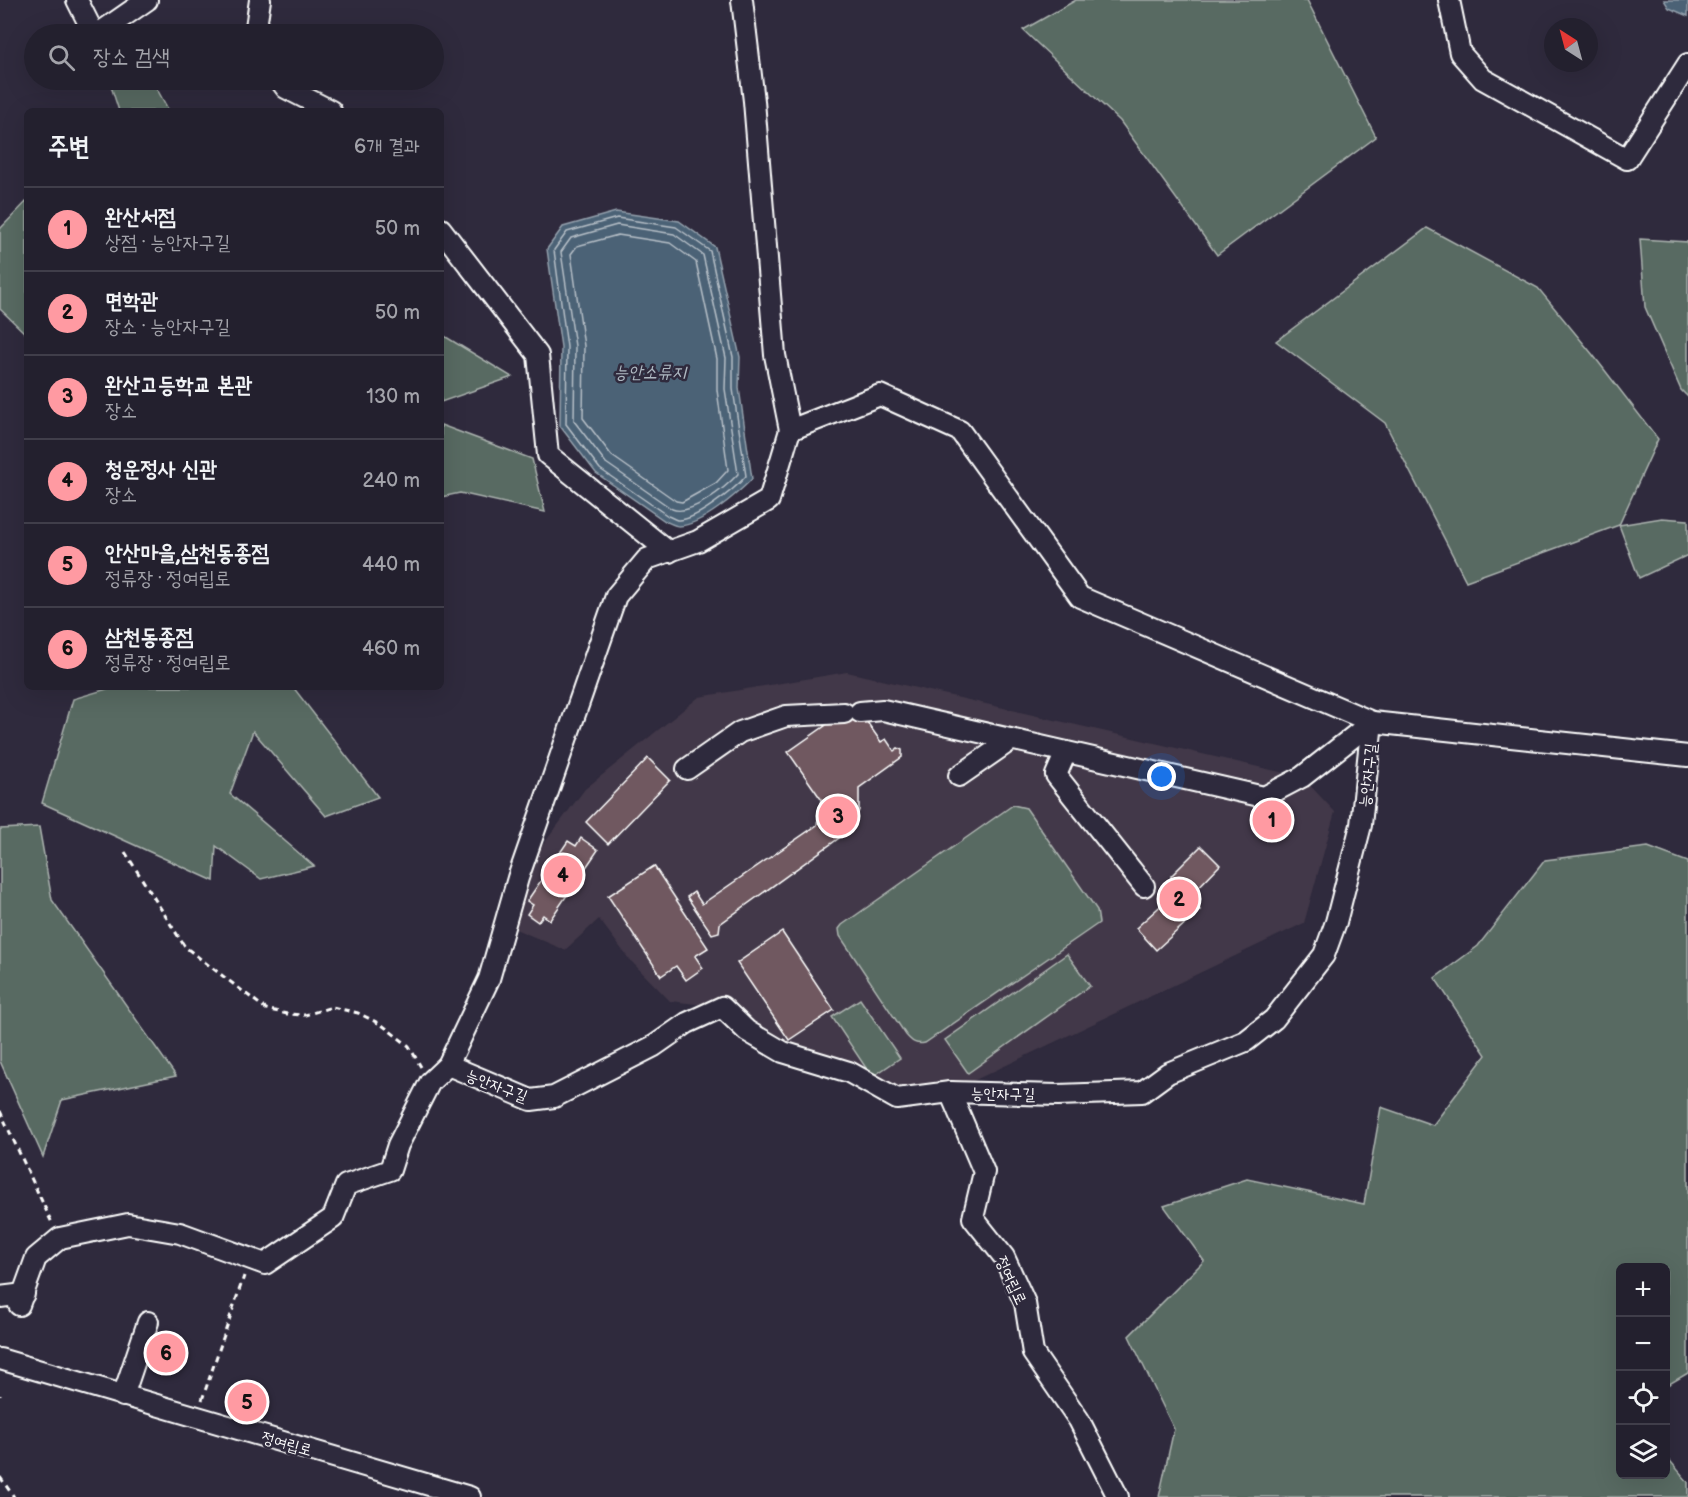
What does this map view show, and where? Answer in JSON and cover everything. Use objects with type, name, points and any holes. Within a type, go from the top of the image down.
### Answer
[{"type":"street","points":[[77,0],[90,24]]},
{"type":"street","points":[[111,24],[147,0]]},
{"type":"street","points":[[256,24],[260,0]]},
{"type":"street","points":[[0,1297],[22,1299],[36,1258],[60,1238],[128,1224],[180,1233],[265,1264],[333,1218],[346,1185],[390,1170],[398,1145],[430,1082],[448,1065],[489,979],[531,838],[579,707],[616,596],[647,559],[698,541],[769,500],[790,430],[775,355],[754,101],[742,0]]},
{"type":"street","points":[[1449,0],[1460,53],[1483,80],[1627,159],[1688,64]]},
{"type":"street","points":[[290,90],[325,108]]},
{"type":"street","points":[[444,233],[538,355],[548,455],[669,552]]},
{"type":"street","points":[[790,430],[880,395],[960,431],[1080,597],[1372,722],[1688,756]]},
{"type":"street","points":[[687,769],[740,732],[786,716],[883,710],[1264,797],[1302,777],[1372,722]]},
{"type":"street","name":"능안자구길","points":[[448,1065],[531,1100],[554,1097],[654,1047],[687,1023],[722,1007],[747,1031],[783,1052],[849,1072],[897,1099],[950,1092],[1058,1095],[1142,1092],[1168,1073],[1246,1041],[1274,1019],[1324,955],[1336,922],[1361,825],[1372,722]]},
{"type":"street","points":[[959,776],[1011,740]]},
{"type":"street","points":[[1066,752],[1056,776],[1144,886]]},
{"type":"street","name":"정여립로","points":[[950,1092],[984,1172],[973,1218],[1004,1257],[1025,1303],[1033,1353],[1078,1420],[1118,1497]]},
{"type":"street","points":[[123,1396],[148,1322]]},
{"type":"street","name":"정여립로","points":[[0,1359],[470,1497]]},
{"type":"path","points":[[125,852],[185,947],[266,1009],[305,1015],[332,1007],[357,1013],[382,1024],[409,1046],[430,1082]]},
{"type":"path","points":[[0,1111],[60,1238]]},
{"type":"path","points":[[197,1416],[250,1258]]},
{"type":"path","points":[[0,1477],[15,1497]]},
{"type":"shaded area","points":[[847,672],[1302,777],[1335,812],[1304,923],[950,1092],[889,1094],[804,1058],[722,1007],[670,1001],[629,959],[599,919],[565,950],[506,925],[518,878],[585,789],[699,697]]},
{"type":"green space","points":[[1076,0],[1307,0],[1376,137],[1217,255],[1120,121],[1023,30]]},
{"type":"green space","points":[[112,90],[157,90],[167,108],[118,108]]},
{"type":"green space","points":[[24,204],[24,332],[0,309],[0,229]]},
{"type":"green space","points":[[1427,228],[1538,288],[1658,439],[1619,525],[1466,581],[1385,423],[1276,341]]},
{"type":"green space","points":[[1640,239],[1688,242],[1688,397],[1681,390],[1645,307]]},
{"type":"green space","points":[[444,336],[512,377],[444,401]]},
{"type":"green space","points":[[444,426],[532,459],[545,512],[460,493],[444,496]]},
{"type":"green space","points":[[1662,518],[1688,520],[1688,555],[1639,578],[1619,525]]},
{"type":"green space","points":[[104,690],[295,690],[378,797],[326,816],[253,731],[230,794],[314,866],[261,879],[216,846],[214,881],[42,803],[73,699]]},
{"type":"green space","points":[[1013,805],[1026,808],[1097,910],[1099,923],[925,1043],[914,1042],[906,1035],[840,936],[839,929]]},
{"type":"green space","points":[[39,827],[52,900],[176,1076],[62,1100],[43,1157],[0,1061],[0,829]]},
{"type":"green space","points":[[1648,847],[1688,862],[1688,1373],[1670,1384],[1670,1263],[1616,1263],[1616,1479],[1670,1479],[1670,1461],[1688,1482],[1688,1497],[1159,1497],[1174,1429],[1129,1336],[1204,1261],[1164,1206],[1247,1179],[1364,1204],[1381,1107],[1433,1125],[1486,1055],[1435,978],[1478,946],[1545,860]]},
{"type":"green space","points":[[1067,954],[1090,986],[968,1073],[945,1040]]},
{"type":"green space","points":[[860,999],[900,1058],[872,1077],[832,1017]]},
{"type":"water","points":[[1664,0],[1688,0],[1688,16],[1669,8]]},
{"type":"water","name":"능안소류지","points":[[616,212],[679,221],[715,247],[740,357],[739,388],[752,479],[718,508],[688,524],[677,526],[665,521],[596,473],[560,426],[561,347],[547,249],[563,227]]},
{"type":"building","points":[[855,705],[881,742],[886,739],[894,751],[898,748],[902,750],[902,757],[859,788],[859,810],[855,821],[844,829],[846,833],[720,924],[719,932],[712,934],[687,897],[694,892],[702,904],[817,825],[821,799],[788,752]]},
{"type":"building","points":[[648,758],[670,780],[608,844],[586,822]]},
{"type":"building","points":[[1256,810],[1291,821],[1289,830],[1253,820]]},
{"type":"building","points":[[581,838],[598,850],[550,920],[543,915],[538,922],[527,914],[533,905],[527,901],[568,841],[576,846]]},
{"type":"building","points":[[1201,846],[1220,865],[1189,897],[1200,910],[1156,950],[1136,928],[1167,900],[1167,891],[1172,881],[1171,876]]},
{"type":"building","points":[[654,866],[708,948],[695,956],[703,968],[686,980],[676,966],[661,976],[608,896]]},
{"type":"building","points":[[782,932],[834,1010],[789,1040],[737,963]]},
{"type":"place","name":"완산고등학교 본관","points":[[838,816]]},
{"type":"place","name":"완산서점","points":[[1272,820]]},
{"type":"place","name":"청운정사 신관","points":[[563,875]]},
{"type":"place","name":"면학관","points":[[1179,899]]},
{"type":"place","name":"삼천동종점","points":[[166,1353]]},
{"type":"place","name":"안산마을,삼천동종점","points":[[247,1402]]}]
